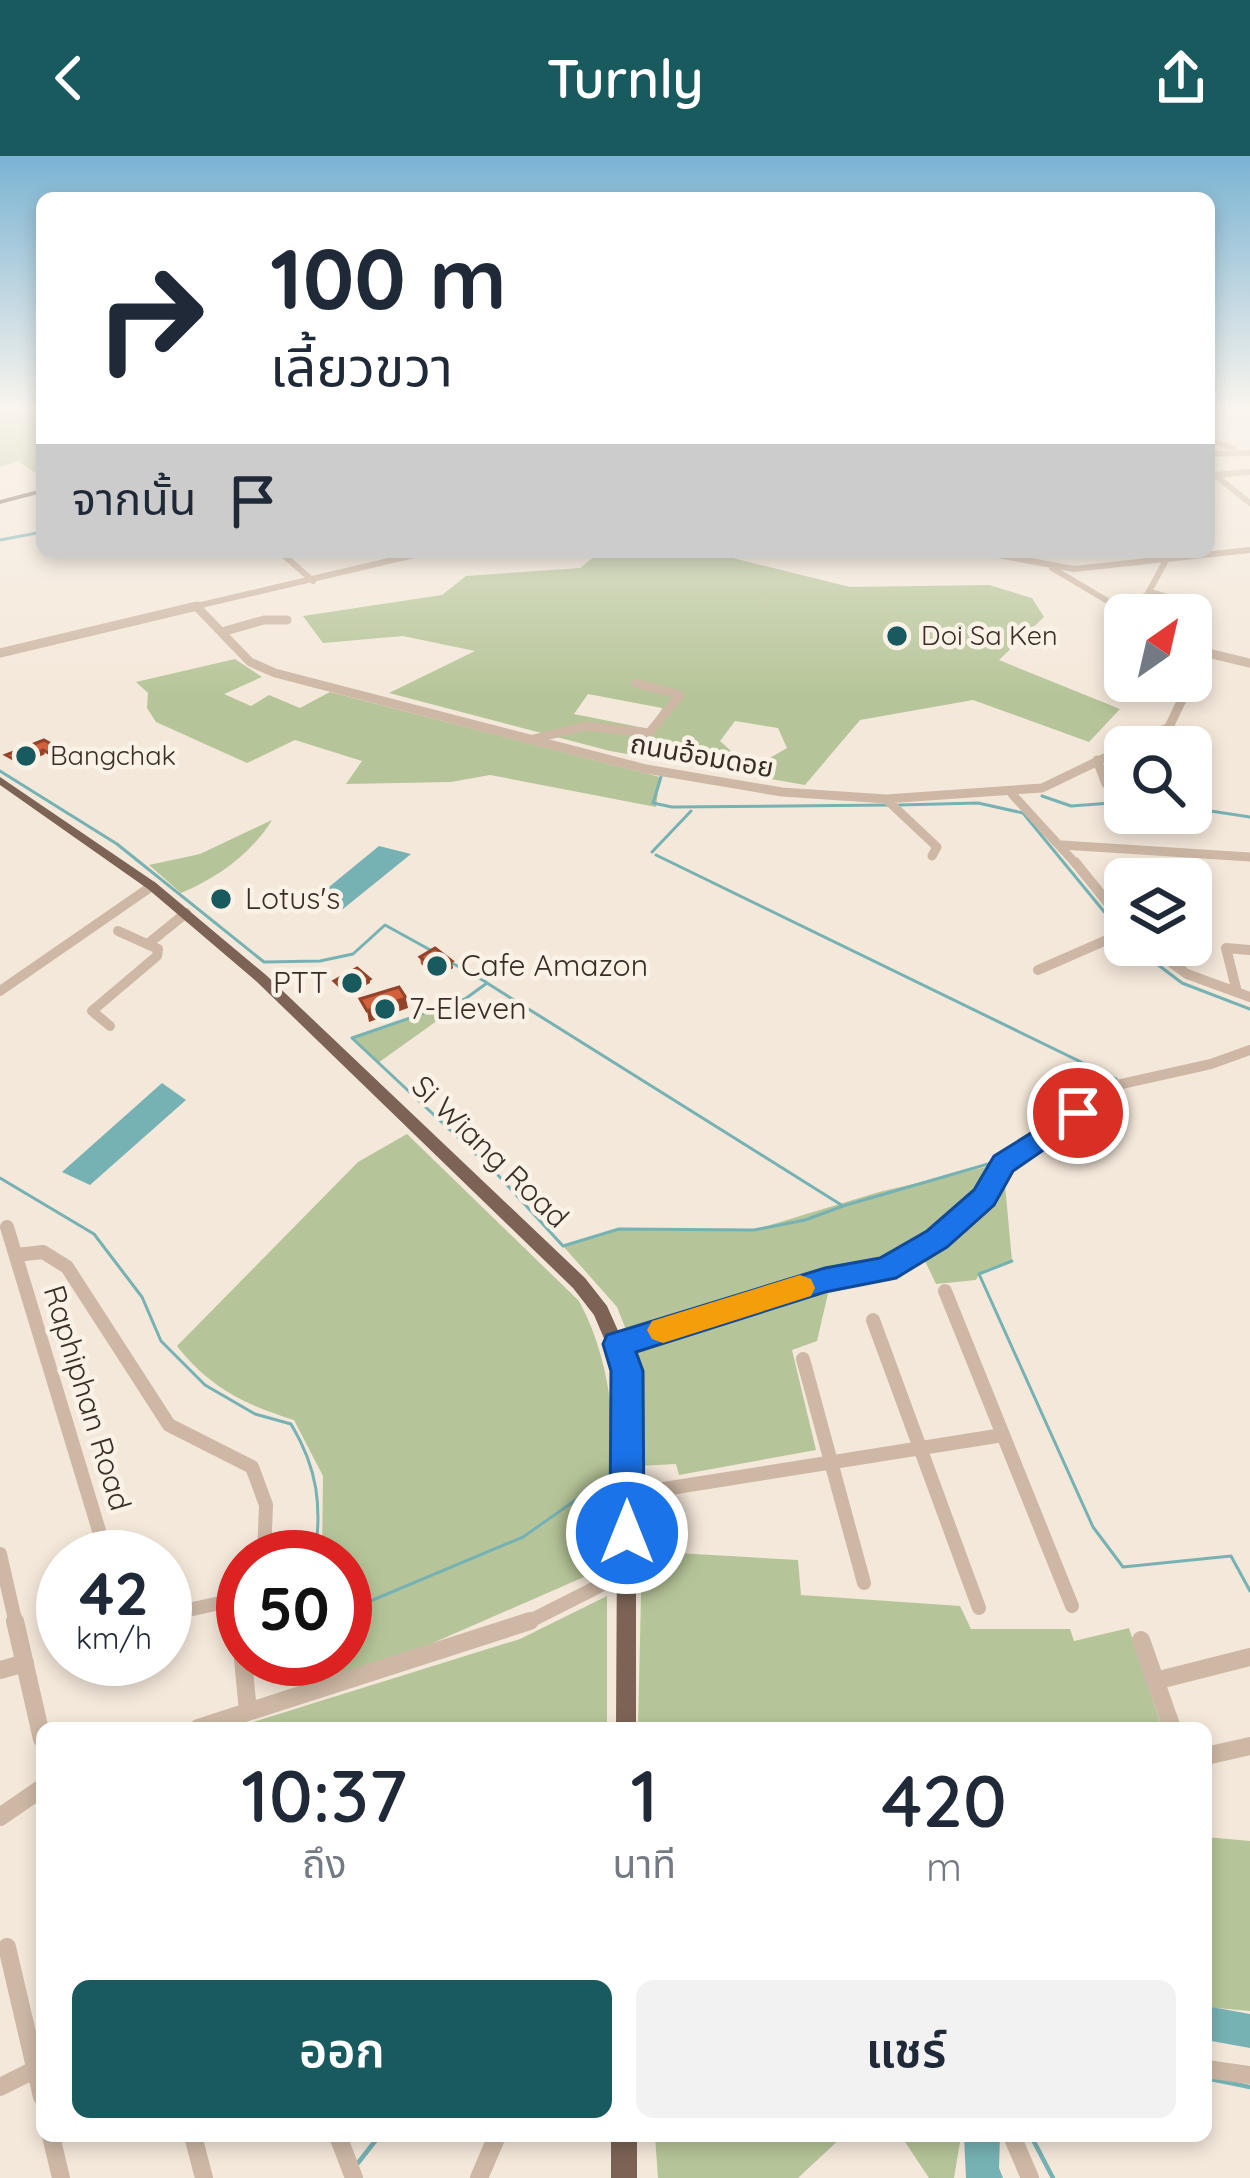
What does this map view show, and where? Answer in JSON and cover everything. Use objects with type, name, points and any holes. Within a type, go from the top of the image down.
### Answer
[{"type":"main road","name":"Si Wiang Road","points":[[0,780],[152,886],[266,983],[579,1283],[602,1311],[627,1371],[626,1722]]},
{"type":"main road","points":[[623,2178],[624,2142]]},
{"type":"street","points":[[1215,555],[1250,550]]},
{"type":"street","points":[[287,558],[313,581]]},
{"type":"street","points":[[0,653],[403,558]]},
{"type":"street","points":[[1025,558],[1052,566],[1193,558]]},
{"type":"street","points":[[1146,594],[1165,562]]},
{"type":"street","points":[[1052,566],[1064,579],[1104,600]]},
{"type":"street","points":[[1150,592],[1158,594]]},
{"type":"street","name":"ถนนอ้อมดอย","points":[[198,608],[250,662],[275,674],[646,769],[782,792],[886,799],[1012,794],[1042,788],[1169,727],[1181,702]]},
{"type":"street","points":[[225,631],[264,620],[286,620]]},
{"type":"street","points":[[1212,655],[1250,663]]},
{"type":"street","points":[[528,740],[587,726],[649,733],[680,695],[636,683]]},
{"type":"street","points":[[1097,760],[1104,779]]},
{"type":"street","points":[[1012,794],[1062,845],[1104,899]]},
{"type":"street","points":[[886,799],[938,848],[932,856]]},
{"type":"street","points":[[1062,845],[1250,857]]},
{"type":"street","points":[[0,991],[152,886]]},
{"type":"street","points":[[149,943],[186,914]]},
{"type":"street","points":[[110,1026],[92,1011],[157,956],[158,949],[118,931]]},
{"type":"street","points":[[1038,970],[1104,935]]},
{"type":"street","points":[[1237,992],[1226,948],[1250,950]]},
{"type":"street","points":[[1176,966],[1250,997]]},
{"type":"street","points":[[618,1344],[825,1280],[886,1269],[937,1239],[969,1212],[984,1198],[1003,1163],[1117,1085],[1211,1064],[1250,1050]]},
{"type":"street","name":"Raphiphan Road","points":[[7,1227],[99,1530]]},
{"type":"street","name":"Raphiphan Road","points":[[16,1255],[37,1250],[56,1257],[77,1276],[123,1361],[169,1425],[191,1442],[252,1467],[266,1505],[265,1530]]},
{"type":"street","points":[[945,1291],[1072,1606]]},
{"type":"street","points":[[873,1320],[979,1609]]},
{"type":"street","points":[[802,1359],[864,1583]]},
{"type":"street","points":[[626,1495],[1003,1435]]},
{"type":"street","points":[[0,1554],[38,1722]]},
{"type":"street","points":[[217,1722],[523,1625],[627,1572]]},
{"type":"street","points":[[1141,1640],[1170,1722]]},
{"type":"street","points":[[1155,1681],[1250,1657]]},
{"type":"street","points":[[0,1670],[25,1663]]},
{"type":"street","points":[[246,1686],[248,1712]]},
{"type":"street","points":[[1212,1755],[1250,1746]]},
{"type":"street","points":[[0,1817],[36,1792]]},
{"type":"street","points":[[7,1947],[36,2056]]},
{"type":"street","points":[[0,2087],[36,2069]]},
{"type":"street","points":[[1212,2070],[1250,2075]]},
{"type":"street","points":[[52,2142],[61,2178]]},
{"type":"street","points":[[195,2142],[204,2178]]},
{"type":"street","points":[[340,2142],[354,2178]]},
{"type":"street","points":[[479,2178],[494,2142]]},
{"type":"street","points":[[1015,2142],[1030,2178]]},
{"type":"green space","points":[[592,558],[732,558],[850,587],[989,585],[1032,598],[1044,617],[999,660],[1120,709],[1089,742],[973,700],[860,720],[805,785],[610,751],[389,693],[475,651],[403,636],[323,643],[303,616],[442,595],[466,576],[580,568]],"holes":[[[588,694],[662,709],[649,729],[574,714]],[[735,721],[778,728],[787,748],[751,769],[720,741]]]},
{"type":"green space","points":[[235,659],[262,677],[224,694],[251,706],[269,695],[300,708],[330,692],[660,777],[656,807],[490,775],[451,782],[346,784],[362,761],[295,740],[247,763],[156,722],[147,708],[148,693],[136,682]]},
{"type":"green space","points":[[272,820],[233,863],[181,893],[149,865],[200,854]]},
{"type":"green space","points":[[466,1000],[378,1063],[352,1038]]},
{"type":"green space","points":[[407,1134],[579,1301],[602,1360],[614,1450],[615,1544],[609,1566],[410,1653],[372,1664],[372,1530],[322,1530],[323,1476],[294,1420],[229,1393],[177,1346],[358,1162]]},
{"type":"green space","points":[[1003,1163],[1012,1261],[979,1274],[976,1280],[936,1284],[925,1261],[857,1282],[842,1270],[628,1335],[617,1307],[563,1246],[619,1228],[754,1230],[879,1192]]},
{"type":"green space","points":[[829,1289],[817,1341],[792,1350],[816,1450],[679,1475],[676,1464],[639,1466],[640,1413],[633,1347]]},
{"type":"green space","points":[[642,1551],[798,1560],[801,1595],[960,1606],[971,1629],[1070,1629],[1074,1641],[1129,1628],[1160,1722],[638,1722]]},
{"type":"green space","points":[[607,1596],[607,1722],[253,1722],[520,1639]]},
{"type":"green space","points":[[1212,1838],[1250,1841],[1250,2011],[1212,2008]]},
{"type":"green space","points":[[655,2142],[837,2142],[798,2178],[658,2178]]},
{"type":"green space","points":[[905,2142],[960,2142],[954,2178],[929,2178]]},
{"type":"water","points":[[379,846],[411,854],[343,909],[318,896]]},
{"type":"water","points":[[162,1083],[186,1100],[90,1185],[62,1172]]},
{"type":"building","points":[[44,740],[62,750],[52,755],[43,750],[19,762],[6,755]]},
{"type":"building","points":[[435,948],[452,961],[436,970],[420,957]]},
{"type":"building","name":"PTT","points":[[357,968],[370,979],[346,992],[334,981]]},
{"type":"building","points":[[399,987],[406,998],[367,1011],[360,999]]},
{"type":"waterway","points":[[0,540],[36,533]]},
{"type":"waterway","points":[[0,771],[117,844],[264,962],[320,961],[353,954],[385,925],[434,952]]},
{"type":"waterway","points":[[661,777],[653,803],[672,807],[890,805]]},
{"type":"waterway","points":[[1042,796],[1071,806],[1104,804]]},
{"type":"waterway","points":[[899,805],[978,803],[1023,813],[1104,912]]},
{"type":"waterway","points":[[652,852],[691,811]]},
{"type":"waterway","points":[[1212,811],[1250,817]]},
{"type":"waterway","points":[[656,855],[1116,1079]]},
{"type":"waterway","points":[[452,963],[486,982]]},
{"type":"waterway","points":[[1160,966],[1182,983],[1250,1009]]},
{"type":"waterway","points":[[487,983],[843,1206],[805,1220],[754,1230],[619,1229],[563,1246],[497,1174],[352,1038],[465,999],[487,983]]},
{"type":"waterway","points":[[843,1206],[988,1164],[1105,1087]]},
{"type":"waterway","points":[[0,1178],[94,1234],[142,1297],[161,1341],[205,1385],[255,1414],[291,1424],[316,1488],[317,1530]]},
{"type":"waterway","points":[[1012,1261],[979,1274],[1093,1527],[1123,1567],[1231,1556],[1250,1591]]},
{"type":"waterway","points":[[372,1600],[523,1537],[590,1490]]},
{"type":"waterway","points":[[1212,2024],[1250,2031]]},
{"type":"waterway","points":[[1212,2079],[1250,2087]]},
{"type":"waterway","points":[[358,2163],[374,2142]]},
{"type":"waterway","points":[[982,2142],[985,2178]]},
{"type":"waterway","points":[[1034,2142],[1053,2178]]},
{"type":"slow traffic","points":[[663,1330],[800,1288]]},
{"type":"place","name":"Doi Sa Ken","points":[[897,636]]},
{"type":"place","name":"Bangchak","points":[[26,756]]},
{"type":"place","name":"Lotus's","points":[[221,899]]},
{"type":"place","name":"Cafe Amazon","points":[[437,966]]},
{"type":"place","name":"PTT","points":[[352,983]]},
{"type":"place","name":"7-Eleven","points":[[385,1009]]},
{"type":"route","points":[[627,1533],[627,1371],[618,1344],[825,1280],[886,1269],[937,1239],[984,1198],[1003,1163],[1078,1113]]}]
